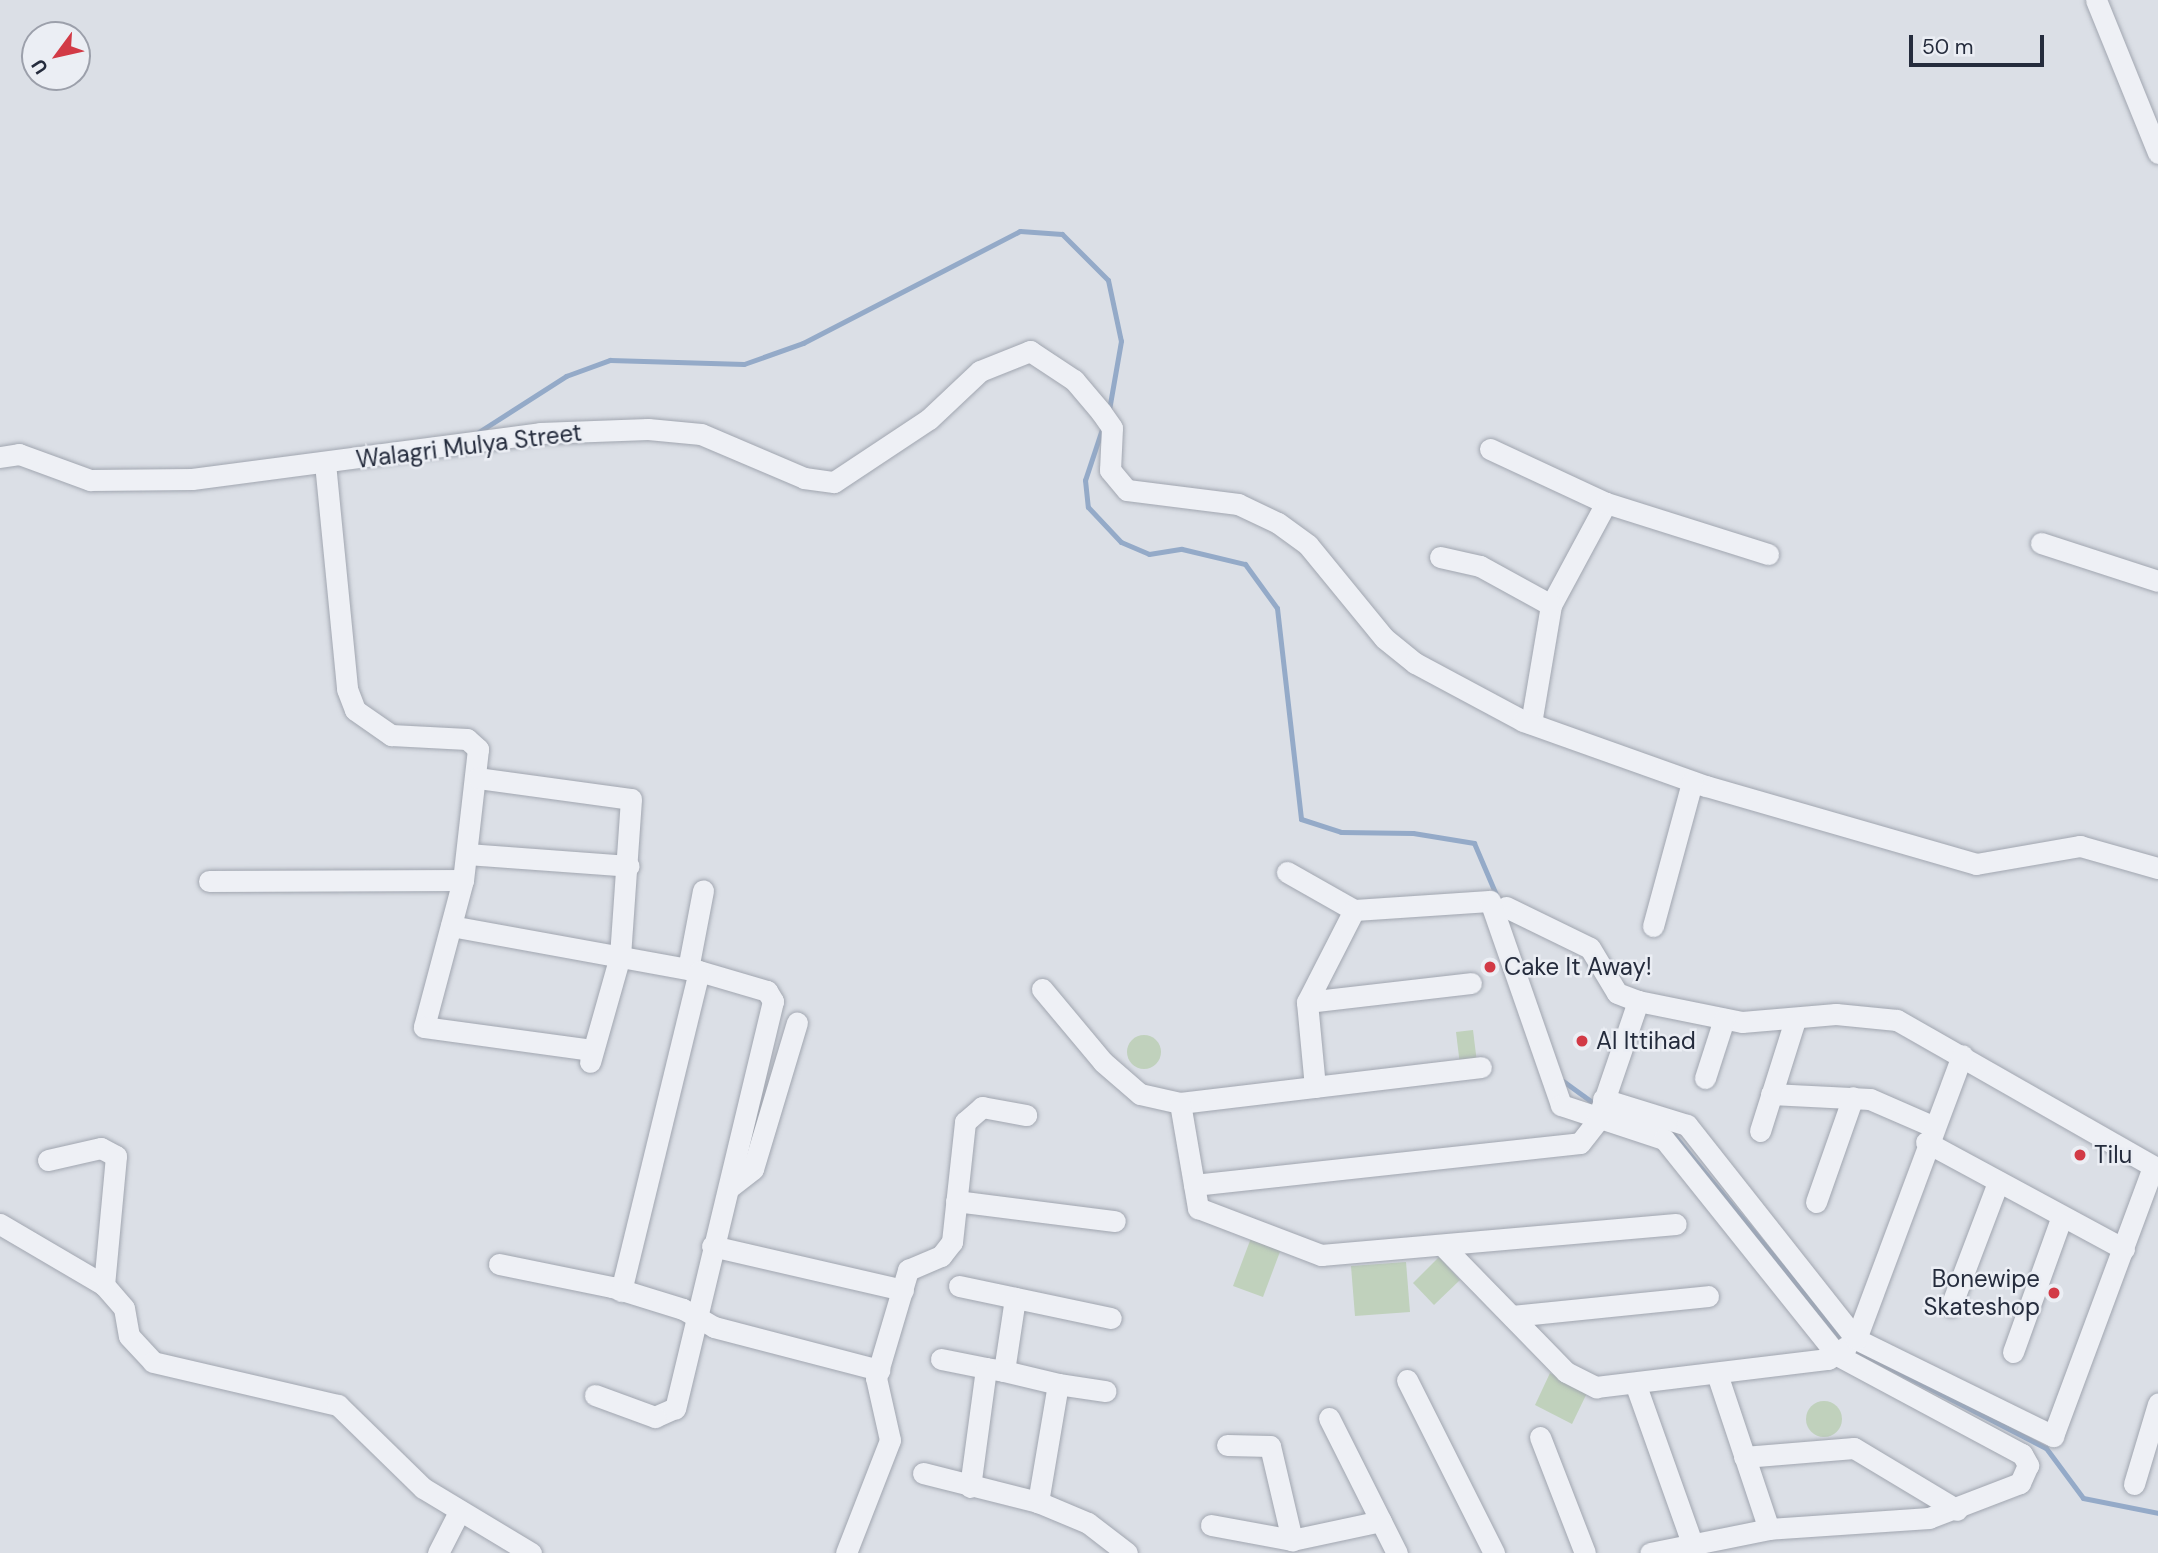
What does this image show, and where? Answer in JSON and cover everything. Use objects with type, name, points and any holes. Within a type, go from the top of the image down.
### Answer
[{"type":"street","points":[[2096,0],[2158,153]]},
{"type":"street","name":"Walagri Mulya Street","points":[[0,457],[19,454],[90,480],[192,479],[540,433],[648,429],[701,434],[804,478],[834,482],[929,419],[980,371],[1030,351],[1074,380],[1107,420],[1108,461],[1127,490],[1238,504],[1278,523],[1308,545],[1384,638],[1415,663],[1531,723]]},
{"type":"street","points":[[1490,449],[1606,503],[1768,554]]},
{"type":"street","points":[[326,463],[347,689],[355,710],[391,735],[474,741],[478,778],[463,880],[424,1027],[591,1057],[621,956],[629,866],[631,799],[478,778]]},
{"type":"street","points":[[1606,503],[1551,605],[1531,723],[1692,782],[1976,864],[2080,846],[2158,868]]},
{"type":"street","points":[[2041,543],[2158,581]]},
{"type":"street","points":[[1440,557],[1480,566],[1551,605]]},
{"type":"street","points":[[1653,926],[1692,782]]},
{"type":"street","points":[[467,854],[629,866]]},
{"type":"street","points":[[1287,872],[1354,910],[1498,904],[1590,948],[1617,993],[1638,1001],[1724,1019],[1795,1020],[1846,1014],[1897,1020],[2156,1168],[2057,1433],[1856,1339],[1687,1125],[1603,1099]]},
{"type":"street","points":[[209,881],[463,880]]},
{"type":"street","points":[[621,1291],[694,970],[703,890]]},
{"type":"street","points":[[1498,904],[1557,1100],[1597,1121],[1664,1139],[1837,1355],[2022,1454],[2028,1472],[2020,1483],[1956,1510],[1908,1522],[1769,1529],[1691,1540],[1650,1553]]},
{"type":"street","points":[[1315,1087],[1307,1002],[1354,910]]},
{"type":"street","points":[[451,926],[694,970],[768,991],[773,1001],[730,1187],[712,1246],[697,1316],[670,1413],[654,1418],[594,1395]]},
{"type":"street","points":[[1307,1002],[1471,983]]},
{"type":"street","points":[[1042,989],[1103,1062],[1140,1094],[1180,1102],[1481,1067]]},
{"type":"street","points":[[1194,1185],[1572,1144],[1584,1140],[1597,1121],[1638,1001]]},
{"type":"street","points":[[1705,1078],[1724,1019]]},
{"type":"street","points":[[1760,1131],[1795,1020]]},
{"type":"street","points":[[730,1187],[754,1168],[797,1022]]},
{"type":"street","points":[[1443,1246],[1566,1372],[1596,1387],[1717,1374],[1837,1355],[1856,1339],[1929,1134],[1962,1055]]},
{"type":"street","points":[[1772,1094],[1853,1097],[1929,1134],[1998,1182],[2061,1219],[2124,1249]]},
{"type":"street","points":[[1816,1202],[1853,1097]]},
{"type":"street","points":[[1180,1102],[1198,1208],[1321,1255],[1676,1224]]},
{"type":"street","points":[[846,1553],[890,1440],[877,1392],[879,1370],[909,1267],[941,1255],[952,1242],[965,1122],[972,1111],[1026,1115]]},
{"type":"street","points":[[48,1160],[101,1148],[116,1156],[104,1286]]},
{"type":"street","points":[[1951,1306],[1998,1182]]},
{"type":"street","points":[[956,1201],[1115,1221]]},
{"type":"street","points":[[2013,1352],[2061,1219]]},
{"type":"street","points":[[0,1224],[104,1286],[124,1308],[129,1336],[153,1362],[338,1405],[406,1473],[459,1512],[531,1553]]},
{"type":"street","points":[[712,1246],[903,1290]]},
{"type":"street","points":[[499,1264],[621,1291],[697,1316],[714,1327],[879,1370]]},
{"type":"street","points":[[959,1286],[1111,1318]]},
{"type":"street","points":[[1512,1315],[1708,1296]]},
{"type":"street","points":[[970,1487],[995,1370],[1015,1298]]},
{"type":"street","points":[[942,1359],[1058,1384],[1105,1391]]},
{"type":"street","points":[[1717,1374],[1769,1529]]},
{"type":"street","points":[[1407,1380],[1494,1553]]},
{"type":"street","points":[[1635,1383],[1691,1540]]},
{"type":"street","points":[[1038,1502],[1058,1384]]},
{"type":"street","points":[[2134,1484],[2151,1452],[2158,1404]]},
{"type":"street","points":[[1329,1418],[1397,1553]]},
{"type":"street","points":[[1540,1437],[1585,1553]]},
{"type":"street","points":[[1227,1446],[1270,1446],[1292,1539]]},
{"type":"street","points":[[1744,1457],[1854,1448],[1956,1510]]},
{"type":"street","points":[[923,1473],[1038,1502],[1088,1523],[1127,1553]]},
{"type":"street","points":[[438,1553],[459,1512]]},
{"type":"street","points":[[1211,1525],[1292,1539],[1381,1521]]},
{"type":"green space","points":[[1473,1030],[1477,1063],[1460,1065],[1456,1032]]},
{"type":"green space","points":[[1144,1035],[1156,1040],[1161,1052],[1156,1064],[1144,1069],[1132,1064],[1127,1052],[1132,1040]]},
{"type":"green space","points":[[1251,1238],[1281,1249],[1263,1297],[1233,1286]]},
{"type":"green space","points":[[1439,1257],[1460,1280],[1434,1305],[1413,1283]]},
{"type":"green space","points":[[1406,1262],[1410,1312],[1355,1316],[1351,1266]]},
{"type":"green space","points":[[1550,1373],[1588,1391],[1572,1424],[1535,1405]]},
{"type":"green space","points":[[1824,1401],[1837,1406],[1842,1419],[1837,1432],[1824,1437],[1811,1432],[1806,1419],[1811,1406]]},
{"type":"waterway","points":[[477,433],[566,376],[610,360],[744,364],[803,343],[1020,231],[1062,234],[1108,280],[1121,341],[1109,410]]},
{"type":"waterway","points":[[1103,426],[1085,480],[1088,507],[1121,542],[1149,554],[1182,549],[1245,564],[1277,608],[1301,819],[1341,832],[1413,833],[1474,843],[1497,897]]},
{"type":"waterway","points":[[1563,1081],[1596,1105]]},
{"type":"waterway","points":[[1669,1129],[1844,1342]]},
{"type":"waterway","points":[[1852,1348],[2046,1448],[2083,1498],[2158,1513]]},
{"type":"place","name":"Cake It Away!","points":[[1490,967]]},
{"type":"place","name":"Al Ittihad","points":[[1582,1041]]},
{"type":"place","name":"Tilu","points":[[2080,1155]]},
{"type":"place","name":"Bonewipe Skateshop","points":[[2054,1293]]}]
